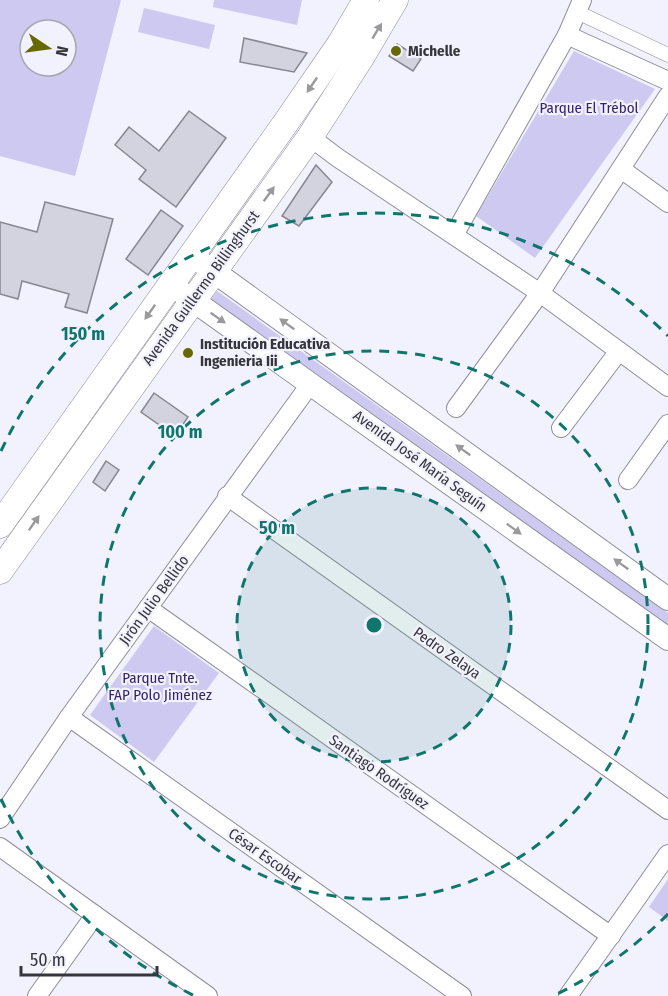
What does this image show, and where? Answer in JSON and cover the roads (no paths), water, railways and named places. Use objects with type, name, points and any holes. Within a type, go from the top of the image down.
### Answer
[{"type":"main road","name":"Avenida Guillermo Billinghurst","points":[[0,525],[294,111],[340,44],[366,0]]},
{"type":"main road","name":"Avenida Guillermo Billinghurst","points":[[0,571],[192,299],[310,137],[395,0]]},
{"type":"street","points":[[454,235],[567,35],[580,6],[668,55]]},
{"type":"street","points":[[567,35],[668,81]]},
{"type":"street","points":[[456,408],[540,293],[668,96]]},
{"type":"street","points":[[310,137],[540,293],[668,387]]},
{"type":"street","points":[[621,169],[668,203]]},
{"type":"street","points":[[191,255],[668,599]]},
{"type":"street","name":"Avenida José María Seguín","points":[[170,284],[668,639]]},
{"type":"street","points":[[561,428],[619,351]]},
{"type":"street","name":"Jirón Julio Bellido","points":[[0,819],[69,717],[310,383]]},
{"type":"street","points":[[628,480],[668,423]]},
{"type":"street","name":"Pedro Zelaya","points":[[227,496],[668,810]]},
{"type":"street","name":"Santiago Rodríguez","points":[[148,609],[610,936]]},
{"type":"street","name":"César Escobar","points":[[69,717],[462,996]]},
{"type":"street","points":[[0,847],[208,996]]},
{"type":"street","points":[[568,996],[668,854]]},
{"type":"street","points":[[37,996],[95,915]]},
{"type":"place","name":"Michelle","points":[[396,51]]},
{"type":"place","name":"Institución Educativa Ingenieria Iii","points":[[188,353]]},
{"type":"park label","name":"Parque El Trébol","points":[[589,108]]},
{"type":"park label","name":"Parque Tnte. FAP Polo Jiménez","points":[[160,686]]}]
